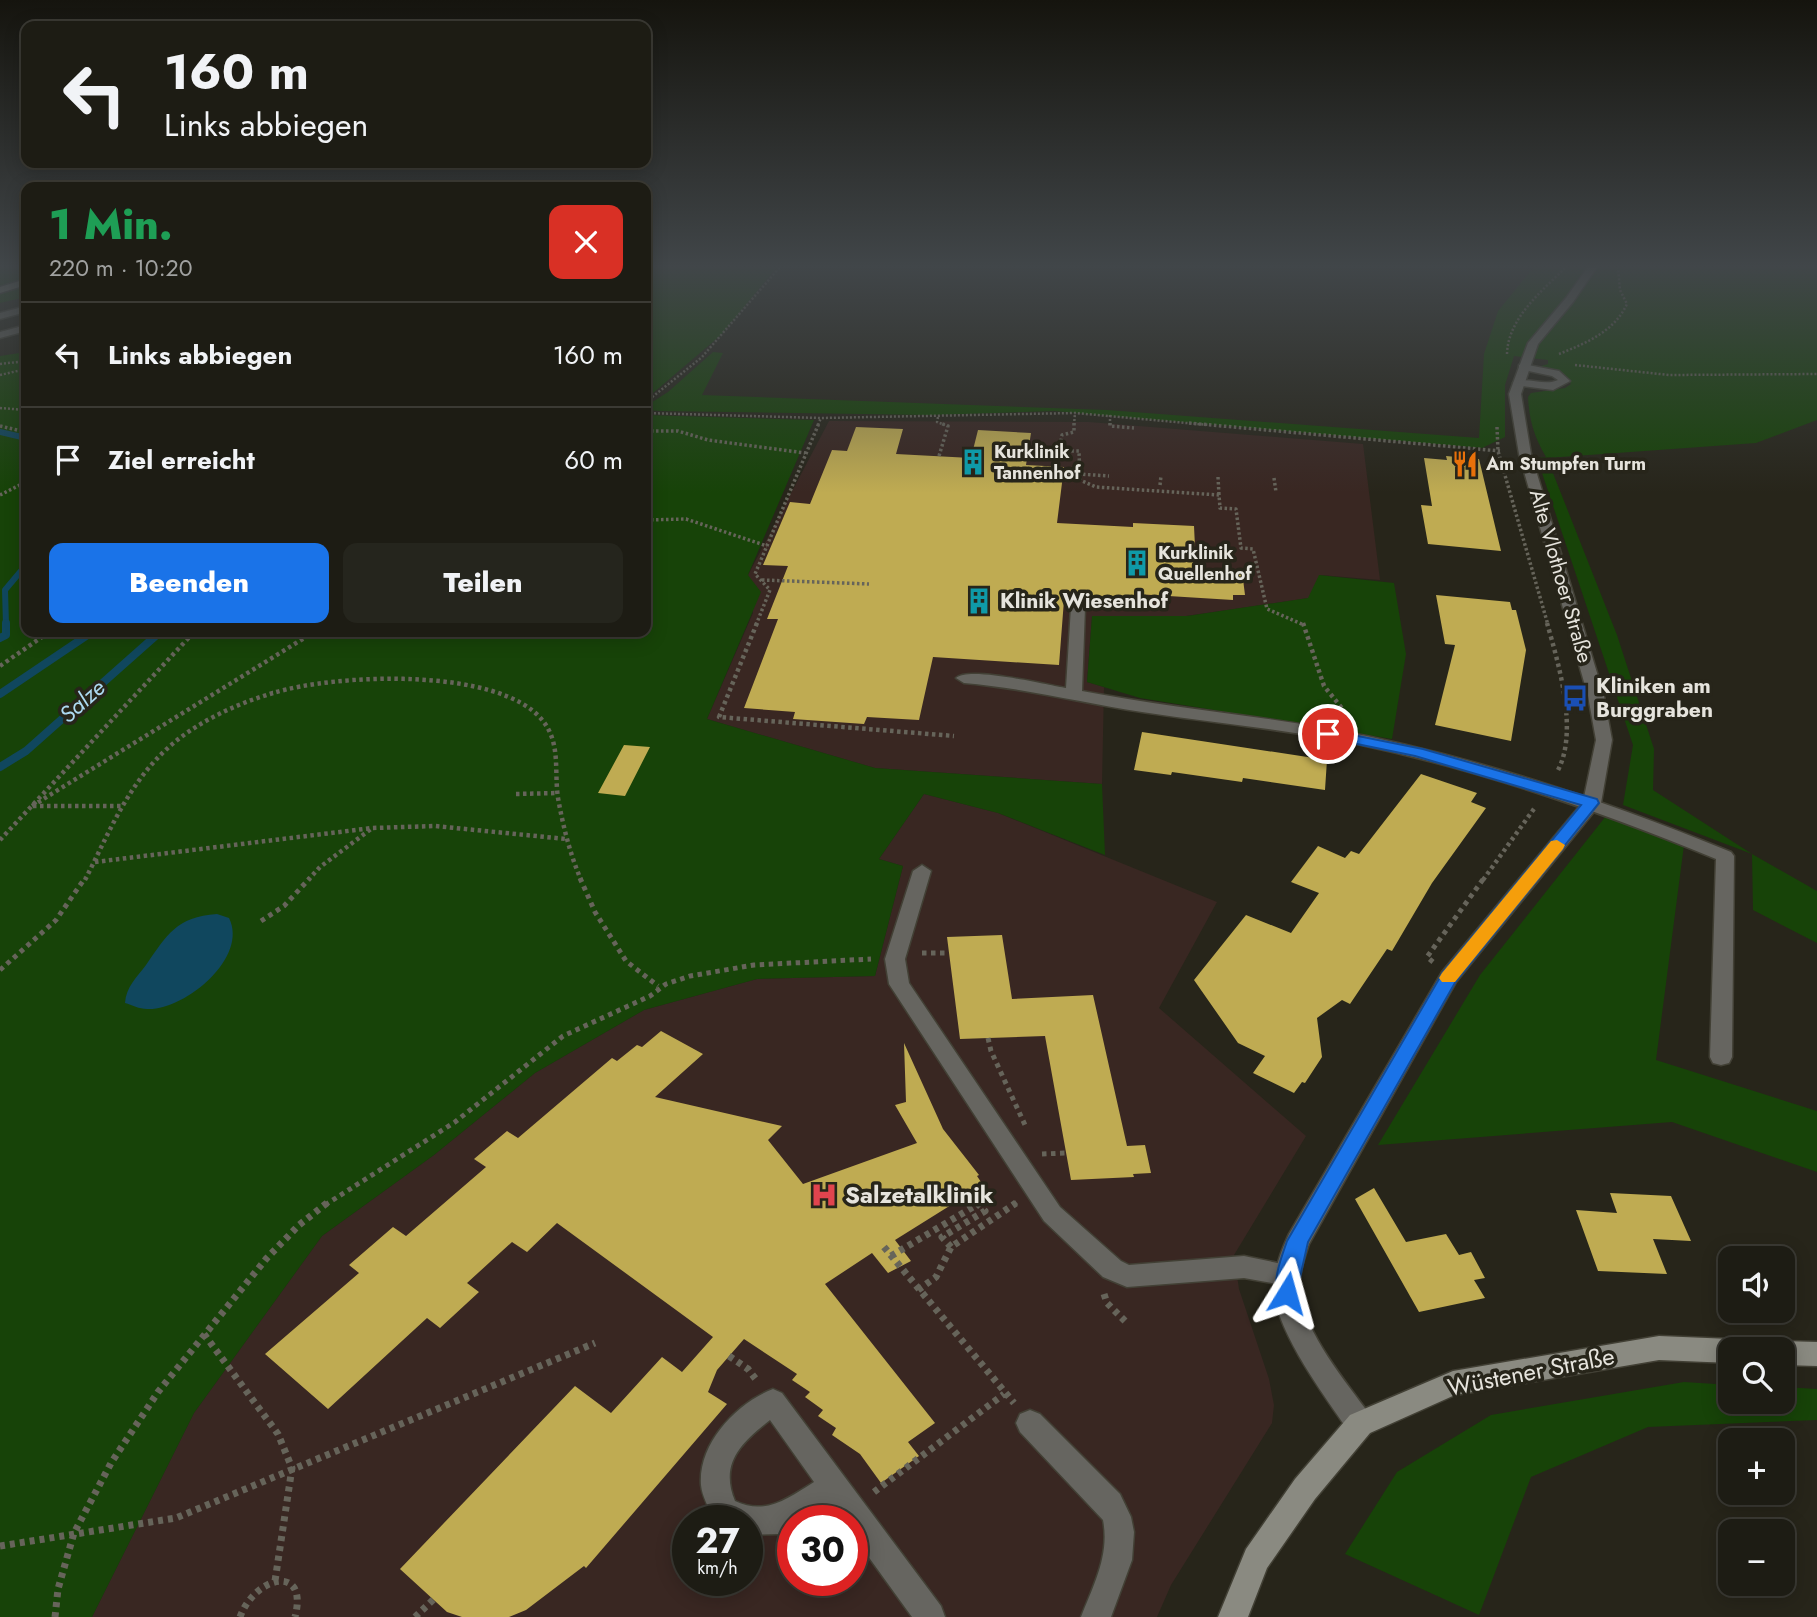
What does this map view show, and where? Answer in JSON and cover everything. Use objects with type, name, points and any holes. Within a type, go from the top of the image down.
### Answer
[{"type":"main road","name":"Wüstener Straße","points":[[1233,1617],[1256,1559],[1305,1489],[1360,1424],[1453,1383],[1659,1348],[1718,1350]]},
{"type":"main road","points":[[1795,1353],[1817,1354]]},
{"type":"street","name":"Alte Vlothoer Straße","points":[[1360,1424],[1292,1316],[1287,1293],[1288,1275],[1298,1241],[1449,977],[1591,803],[1604,740],[1596,696],[1525,454],[1515,394],[1533,342]]},
{"type":"street","points":[[1518,383],[1553,387],[1565,382],[1555,373],[1523,367]]},
{"type":"street","points":[[1074,693],[1078,607]]},
{"type":"street","points":[[964,678],[1008,681],[1127,704],[1353,738],[1418,752],[1591,803],[1726,856],[1721,1057]]},
{"type":"street","points":[[922,871],[895,959],[899,984],[1035,1190],[1064,1226],[1112,1269],[1127,1276],[1244,1267],[1288,1275]]},
{"type":"street","points":[[723,1505],[715,1486],[727,1439],[774,1402],[847,1505]]},
{"type":"street","points":[[1030,1423],[1118,1515],[1121,1539],[1118,1555],[1097,1617]]},
{"type":"street","points":[[763,1521],[780,1520],[833,1486]]},
{"type":"street","points":[[868,1533],[930,1617]]},
{"type":"path","points":[[651,399],[717,342]]},
{"type":"path","points":[[1506,342],[1507,359]]},
{"type":"path","points":[[1556,355],[1586,342]]},
{"type":"path","points":[[0,363],[21,361]]},
{"type":"path","points":[[1574,365],[1669,375],[1817,374]]},
{"type":"path","points":[[0,375],[21,370]]},
{"type":"path","points":[[0,408],[21,410]]},
{"type":"path","points":[[651,413],[821,418],[1075,413],[1499,451]]},
{"type":"path","points":[[1075,413],[1074,432],[1062,435],[1059,450],[1079,451],[1080,480],[1096,487],[1219,495]]},
{"type":"path","points":[[1110,415],[1110,426],[1134,429]]},
{"type":"path","points":[[938,416],[937,422],[948,426],[939,456]]},
{"type":"path","points":[[821,418],[755,574],[771,590],[719,717],[954,736]]},
{"type":"path","points":[[0,426],[21,431]]},
{"type":"path","points":[[651,431],[678,431],[708,440],[805,453]]},
{"type":"path","points":[[1449,977],[1427,957],[1548,790],[1565,758],[1566,722],[1561,671],[1499,451],[1497,435]]},
{"type":"path","points":[[1063,473],[1109,476]]},
{"type":"path","points":[[1160,485],[1161,476]]},
{"type":"path","points":[[1218,477],[1220,508],[1236,509],[1241,548],[1253,549],[1267,609],[1303,623],[1317,663],[1318,678],[1350,719],[1353,738]]},
{"type":"path","points":[[1274,478],[1276,492]]},
{"type":"path","points":[[0,495],[21,484]]},
{"type":"path","points":[[651,520],[686,519],[767,546]]},
{"type":"path","points":[[761,580],[869,584]]},
{"type":"path","points":[[0,666],[42,637]]},
{"type":"path","points":[[0,840],[189,637]]},
{"type":"path","points":[[32,806],[306,637]]},
{"type":"path","points":[[0,970],[60,916],[94,862],[141,777],[167,749],[222,712],[248,700],[298,686],[375,678],[411,679],[472,687],[514,700],[541,718],[552,734],[558,793],[574,867],[609,937],[631,968],[658,986]]},
{"type":"path","points":[[516,794],[558,793]]},
{"type":"path","points":[[32,806],[123,806]]},
{"type":"path","points":[[94,862],[372,828],[435,826],[566,839]]},
{"type":"path","points":[[261,921],[284,906],[320,867],[372,828]]},
{"type":"path","points":[[55,1617],[58,1589],[74,1533],[125,1443],[158,1392],[204,1334],[266,1259],[299,1225],[340,1194],[455,1122],[563,1036],[650,996],[658,986],[718,970],[770,962],[895,959]]},
{"type":"path","points":[[988,1038],[991,1051],[1028,1131]]},
{"type":"path","points":[[1033,1143],[1039,1154]]},
{"type":"path","points":[[918,1290],[936,1277],[951,1247],[1035,1190]]},
{"type":"path","points":[[891,1256],[978,1204],[985,1211],[942,1237],[951,1247]]},
{"type":"path","points":[[884,1247],[1030,1423]]},
{"type":"path","points":[[204,1334],[278,1434],[292,1468],[275,1581]]},
{"type":"path","points":[[0,1546],[176,1518],[595,1343]]},
{"type":"path","points":[[729,1356],[748,1369],[774,1402]]},
{"type":"path","points":[[858,1505],[1004,1394]]},
{"type":"path","points":[[240,1617],[247,1599],[255,1591],[275,1581],[291,1584],[296,1589],[299,1605],[295,1617]]},
{"type":"path","points":[[415,1617],[436,1597]]},
{"type":"shaded area","points":[[829,421],[1089,422],[1363,444],[1380,580],[1320,575],[1309,598],[1186,616],[1092,617],[1087,682],[1104,687],[1102,784],[875,768],[707,719],[753,613],[748,575]]},
{"type":"shaded area","name":"Salzetalklinik","points":[[924,794],[998,813],[1217,902],[1159,1008],[1306,1136],[1234,1255],[1239,1289],[1269,1379],[1274,1405],[1272,1423],[1171,1585],[1157,1617],[92,1617],[194,1413],[322,1236],[434,1155],[535,1073],[644,1010],[757,979],[875,976],[903,866],[879,859]]},
{"type":"green space","points":[[651,342],[712,342],[651,395]]},
{"type":"green space","points":[[1488,342],[1817,342],[1817,420],[1756,443],[1547,458],[1617,635],[1654,749],[1653,790],[1752,854],[1623,805],[1633,745],[1537,458],[1546,457],[1533,428],[1528,397],[1531,393],[1565,388],[1571,384],[1565,375],[1538,367],[1548,364],[1548,360],[1514,356],[1505,385],[1505,437],[1482,448],[1054,411],[930,415],[651,410],[651,403],[668,392],[713,352],[723,353],[702,395],[1107,410],[1479,438],[1484,354]]},
{"type":"green space","points":[[21,353],[21,637],[651,637],[651,415],[814,420],[748,575],[761,592],[707,719],[875,768],[1102,784],[1105,855],[998,813],[924,794],[879,859],[903,866],[875,976],[757,979],[644,1010],[535,1073],[434,1155],[322,1236],[194,1413],[92,1617],[0,1617],[0,356]]},
{"type":"green space","points":[[1319,575],[1394,583],[1406,654],[1392,739],[1140,698],[1087,682],[1092,616],[1187,616],[1308,598]]},
{"type":"green space","points":[[1606,816],[1684,845],[1656,1060],[1817,1111],[1817,1172],[1672,1122],[1378,1145],[1480,975]]},
{"type":"green space","points":[[1752,854],[1817,891],[1817,943],[1753,910]]},
{"type":"green space","points":[[1684,1382],[1718,1384],[1718,1414],[1795,1414],[1795,1388],[1817,1389],[1817,1420],[1648,1427],[1531,1477],[1479,1615],[1345,1554],[1397,1472],[1491,1415]]},
{"type":"water","points":[[217,914],[229,918],[233,933],[230,949],[222,965],[209,979],[194,992],[162,1007],[144,1009],[125,1003],[132,982],[174,929],[192,919]]},
{"type":"building","points":[[856,427],[903,429],[896,454],[971,458],[978,430],[1031,433],[1026,465],[1064,467],[1057,523],[1133,527],[1133,523],[1194,526],[1196,568],[1242,571],[1245,595],[1233,595],[1233,600],[1136,594],[1136,605],[1064,600],[1059,665],[933,657],[919,720],[867,717],[864,724],[793,719],[795,712],[744,708],[778,619],[767,619],[788,566],[763,565],[790,502],[810,504],[832,450],[847,451]]},
{"type":"building","points":[[1446,456],[1479,459],[1501,551],[1428,544],[1421,505],[1432,506],[1424,458],[1447,460]]},
{"type":"building","points":[[1436,595],[1510,602],[1512,610],[1516,610],[1526,650],[1511,741],[1435,725],[1455,645],[1445,644]]},
{"type":"building","points":[[1142,732],[1327,760],[1325,790],[1243,778],[1242,782],[1172,772],[1171,775],[1134,770]]},
{"type":"building","points":[[624,745],[650,747],[625,796],[598,793]]},
{"type":"building","points":[[1421,774],[1477,793],[1471,802],[1486,808],[1432,883],[1392,951],[1387,949],[1350,1004],[1342,1000],[1317,1018],[1322,1057],[1305,1083],[1302,1082],[1294,1093],[1253,1073],[1265,1056],[1238,1043],[1194,980],[1246,915],[1291,933],[1319,893],[1291,882],[1318,846],[1345,858],[1351,851],[1359,854]]},
{"type":"building","points":[[1002,935],[1012,999],[1093,995],[1127,1146],[1145,1145],[1151,1173],[1133,1174],[1134,1177],[1071,1180],[1045,1036],[960,1039],[947,937]]},
{"type":"building","points":[[661,1031],[703,1054],[655,1097],[782,1126],[768,1140],[803,1184],[917,1143],[895,1105],[906,1102],[904,1043],[943,1129],[979,1175],[977,1176],[983,1185],[895,1240],[911,1261],[888,1273],[872,1253],[825,1284],[935,1423],[908,1442],[919,1456],[881,1483],[860,1454],[832,1435],[836,1428],[818,1416],[823,1410],[805,1397],[810,1392],[792,1380],[797,1374],[744,1339],[717,1370],[708,1392],[727,1404],[586,1568],[584,1566],[526,1610],[509,1617],[462,1617],[447,1612],[400,1569],[575,1386],[611,1413],[662,1357],[682,1372],[713,1337],[557,1223],[527,1252],[512,1242],[467,1283],[479,1292],[440,1328],[427,1318],[328,1409],[265,1354],[359,1273],[349,1265],[393,1227],[406,1236],[486,1167],[474,1159],[507,1131],[518,1138],[612,1058],[617,1061],[637,1045],[642,1047]]},
{"type":"building","points":[[1374,1188],[1406,1242],[1446,1234],[1459,1255],[1471,1252],[1485,1278],[1474,1280],[1485,1298],[1419,1312],[1355,1199]]},
{"type":"building","points":[[1610,1193],[1671,1196],[1691,1241],[1653,1239],[1667,1274],[1598,1271],[1576,1210],[1617,1213]]},
{"type":"waterway","points":[[0,432],[21,437]]},
{"type":"waterway","points":[[6,625],[5,590],[21,571]]},
{"type":"waterway","points":[[0,638],[6,635],[6,625]]},
{"type":"waterway","points":[[0,694],[85,637]]},
{"type":"waterway","name":"Salze","points":[[0,767],[26,751],[154,637]]},
{"type":"slow traffic","points":[[1449,978],[1557,845]]},
{"type":"place","name":"Kurklinik Tannenhof","points":[[973,462]]},
{"type":"place","name":"Am Stumpfen Turm","points":[[1465,464]]},
{"type":"place","name":"Kurklinik Quellenhof","points":[[1137,563]]},
{"type":"place","name":"Klinik Wiesenhof","points":[[979,601]]},
{"type":"place","name":"Kliniken am Burggraben","points":[[1575,698]]},
{"type":"place","name":"Salzetalklinik","points":[[824,1195]]},
{"type":"route","points":[[1287,1293],[1288,1275],[1298,1241],[1449,977],[1591,803],[1418,752],[1328,734]]}]
